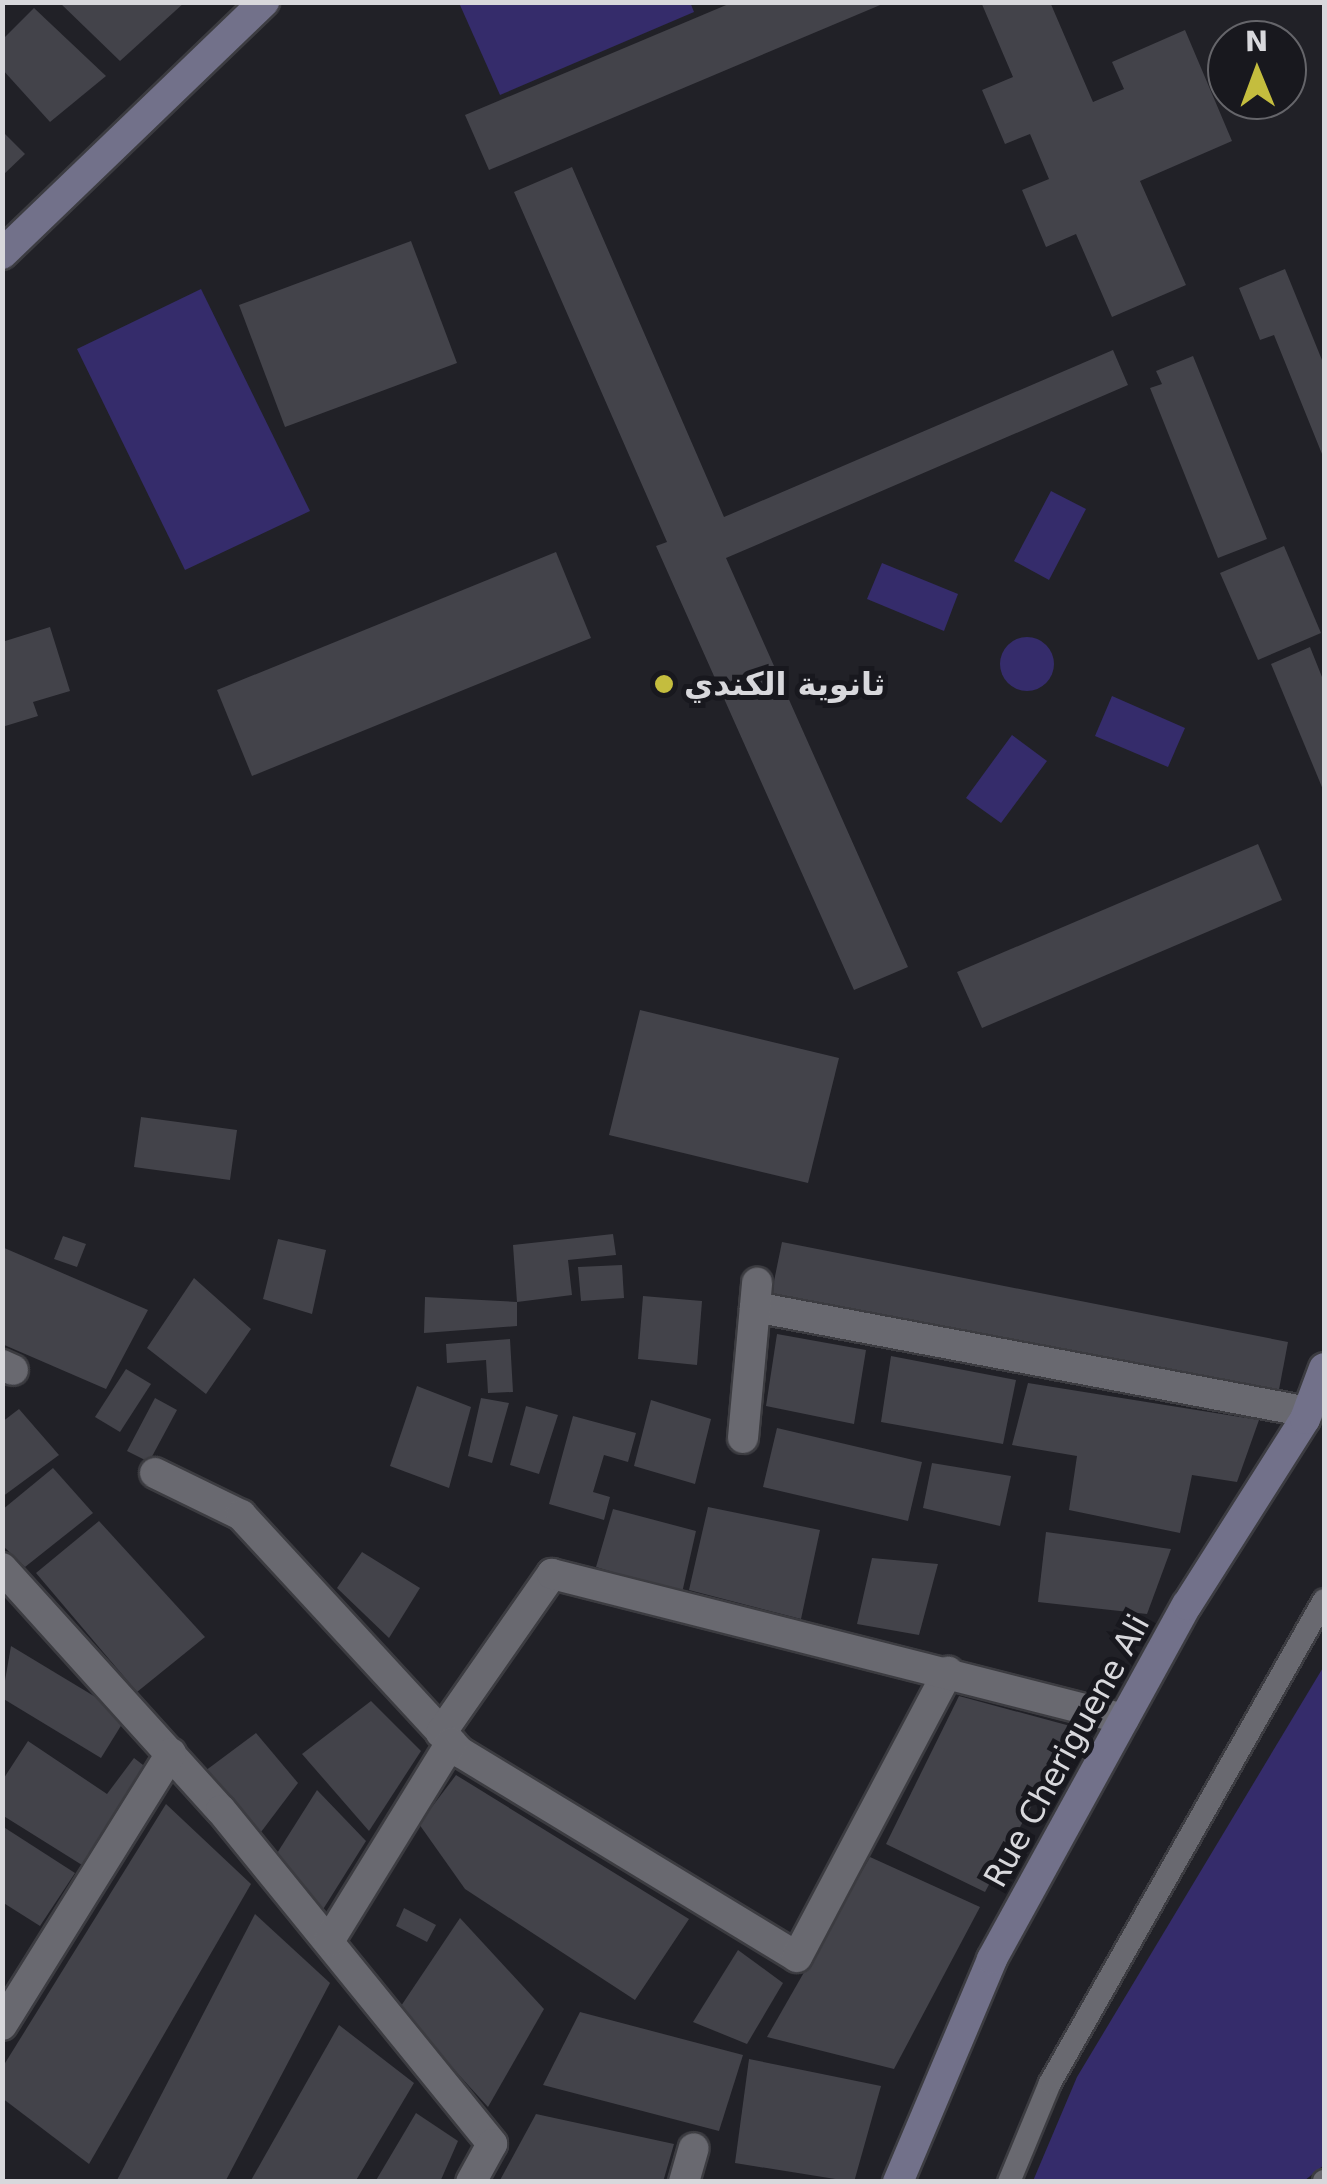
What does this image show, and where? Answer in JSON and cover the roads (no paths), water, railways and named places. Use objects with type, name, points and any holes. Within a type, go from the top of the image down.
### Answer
[{"type":"main road","points":[[2,254],[264,2]]},
{"type":"main road","name":"Rue Cheriguene Ali","points":[[898,2182],[992,1959],[1124,1719],[1308,1412],[1324,1368]]},
{"type":"street","points":[[742,1438],[756,1295],[1308,1412]]},
{"type":"street","points":[[155,1472],[241,1514],[446,1738],[797,1957],[948,1672]]},
{"type":"street","points":[[2,1568],[171,1753],[492,2144],[471,2182]]},
{"type":"street","points":[[328,1941],[446,1738],[552,1574],[1124,1719]]},
{"type":"street","points":[[2,2025],[171,1753]]},
{"type":"street","points":[[684,2182],[694,2148]]},
{"type":"lane","points":[[1010,2182],[1050,2083],[1324,1600]]},
{"type":"place","name":"ثانوية الكندي","points":[[664,684]]}]
